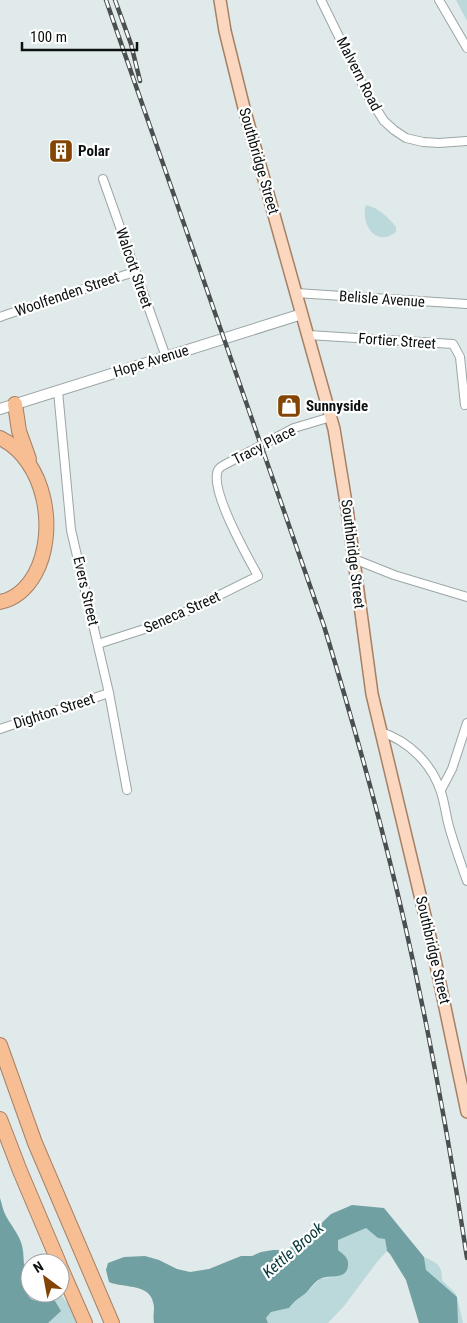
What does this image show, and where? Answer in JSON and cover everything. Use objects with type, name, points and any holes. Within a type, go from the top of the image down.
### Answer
[{"type":"highway","points":[[0,602],[23,591],[37,570],[45,547],[46,520],[41,489],[19,431],[16,404]]},
{"type":"highway","points":[[0,438],[21,454],[36,477]]},
{"type":"highway","points":[[0,1045],[35,1143],[112,1323]]},
{"type":"highway","points":[[0,1118],[54,1253]]},
{"type":"highway","points":[[70,1289],[85,1323]]},
{"type":"main road","name":"Southbridge Street","points":[[220,0],[224,31],[244,108],[331,417],[341,466],[369,675],[432,941],[467,1112]]},
{"type":"main road","name":"Hope Avenue","points":[[0,409],[302,314]]},
{"type":"street","name":"Malvern Road","points":[[321,0],[368,96],[384,122],[406,138],[423,142],[467,141]]},
{"type":"street","points":[[439,0],[467,48]]},
{"type":"street","name":"Walcott Street","points":[[103,179],[166,357]]},
{"type":"street","name":"Woolfenden Street","points":[[0,317],[63,297],[111,278],[135,272]]},
{"type":"street","name":"Belisle Avenue","points":[[296,294],[467,304]]},
{"type":"street","name":"Fortier Street","points":[[308,335],[453,344],[460,357],[465,405]]},
{"type":"street","name":"Evers Street","points":[[58,391],[68,512],[109,693],[127,790]]},
{"type":"street","name":"Tracy Place","points":[[256,572],[230,522],[217,483],[216,473],[224,465],[294,428],[331,417]]},
{"type":"street","points":[[354,559],[394,575],[467,597]]},
{"type":"street","name":"Seneca Street","points":[[98,644],[163,623],[258,576],[256,572]]},
{"type":"street","name":"Dighton Street","points":[[0,729],[109,693]]},
{"type":"street","points":[[441,790],[452,769],[467,723]]},
{"type":"street","points":[[381,732],[396,737],[415,752],[429,766],[436,777],[467,881]]},
{"type":"street","points":[[458,852],[467,855]]},
{"type":"shaded area","points":[[456,0],[467,0],[467,21]]},
{"type":"shaded area","points":[[366,205],[375,208],[386,216],[396,227],[396,232],[382,237],[371,232],[365,219]]},
{"type":"shaded area","points":[[370,1223],[385,1239],[387,1251],[344,1306],[328,1323],[268,1323],[266,1318],[271,1312],[289,1308],[296,1298],[305,1294],[320,1279],[340,1276],[344,1255],[337,1250],[337,1238]]},
{"type":"shaded area","points":[[424,1257],[438,1265],[442,1280],[456,1294],[463,1323],[441,1323]]},
{"type":"shaded area","points":[[46,1303],[68,1303],[79,1323],[33,1323]]},
{"type":"water","points":[[0,1198],[5,1214],[19,1237],[22,1246],[23,1253],[20,1253],[20,1303],[56,1303],[61,1311],[48,1323],[0,1323]]},
{"type":"water","name":"Kettle Brook","points":[[352,1205],[384,1208],[424,1257],[426,1270],[457,1297],[458,1323],[419,1323],[406,1280],[387,1251],[385,1239],[378,1238],[366,1228],[338,1240],[338,1250],[348,1260],[347,1270],[344,1273],[318,1280],[289,1308],[271,1312],[266,1318],[268,1323],[154,1323],[154,1307],[152,1299],[148,1294],[137,1288],[109,1282],[106,1270],[108,1263],[124,1257],[145,1256],[159,1260],[177,1269],[190,1272],[209,1269],[241,1256],[252,1256],[273,1250],[286,1250],[303,1241],[331,1214]]},
{"type":"railway","points":[[106,0],[324,626],[346,700],[387,850],[414,966],[439,1091],[467,1258]]},
{"type":"railway","points":[[115,0],[131,44],[140,81]]},
{"type":"place","name":"Polar","points":[[61,151]]},
{"type":"place","name":"Sunnyside","points":[[289,406]]}]
